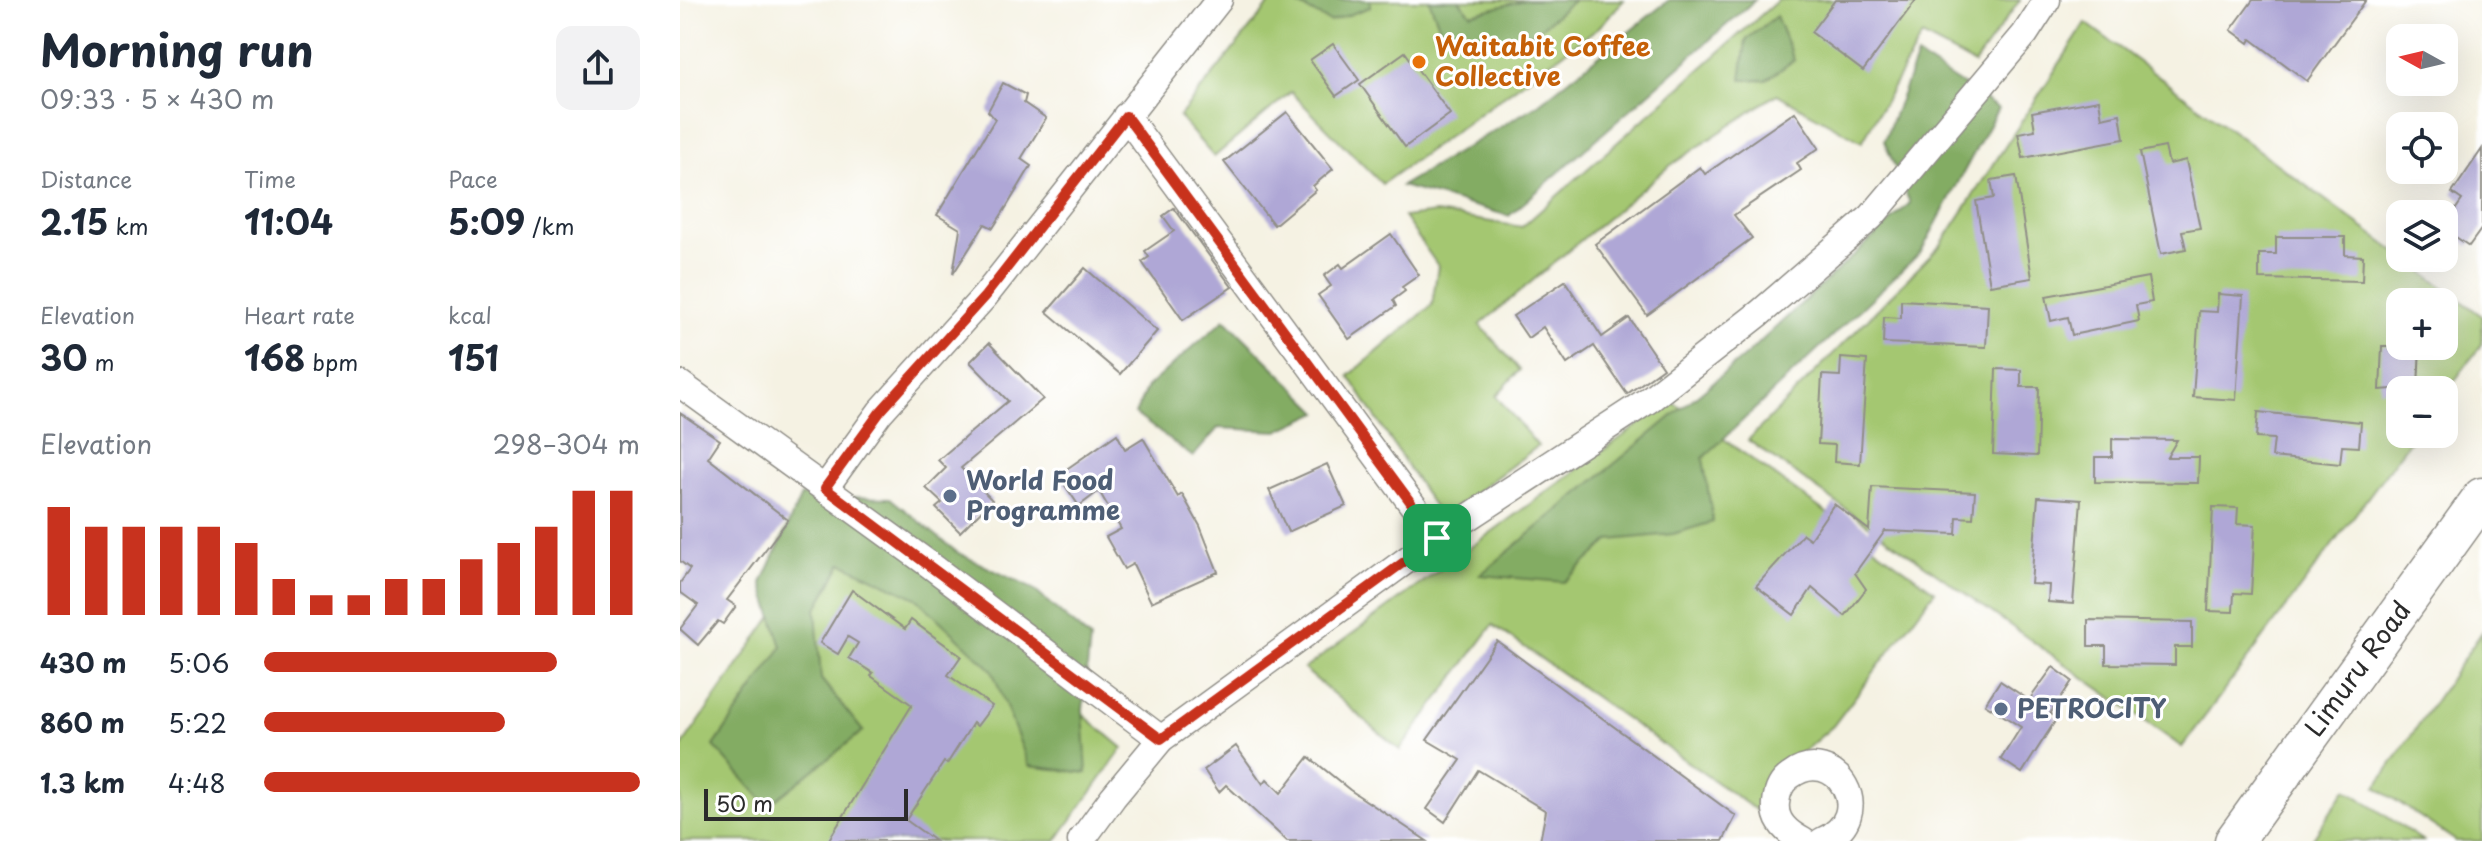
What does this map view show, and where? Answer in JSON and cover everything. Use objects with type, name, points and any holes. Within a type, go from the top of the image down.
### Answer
[{"type":"main road","name":"Limuru Road","points":[[2234,841],[2482,497]]},
{"type":"street","points":[[825,488],[880,412],[985,296],[1219,0]]},
{"type":"street","points":[[1081,841],[1161,739],[1437,538],[1650,399],[1760,313],[1871,217],[2025,34],[2047,0]]},
{"type":"street","points":[[1126,116],[1437,538]]},
{"type":"street","points":[[680,384],[825,488],[1161,739]]},
{"type":"street","points":[[1793,839],[1780,822],[1775,808],[1778,792],[1786,779],[1798,770],[1814,767],[1829,771],[1841,780],[1849,794],[1850,809],[1845,824],[1834,836],[1822,841]]},
{"type":"green space","points":[[1273,0],[1624,0],[1599,27],[1382,184],[1291,92],[1214,157],[1179,117]]},
{"type":"green space","points":[[1289,0],[1370,0],[1370,7],[1330,22]]},
{"type":"green space","points":[[1429,0],[1459,0],[1471,14],[1525,0],[1574,0],[1536,32],[1486,47],[1441,30]]},
{"type":"green space","points":[[1669,0],[1755,0],[1509,216],[1401,186],[1537,105]]},
{"type":"green space","points":[[1778,0],[2020,0],[1974,64],[1922,36],[1862,142],[1777,94],[1668,167],[1480,325],[1520,370],[1496,396],[1538,446],[1441,518],[1349,376],[1432,305],[1438,266],[1404,217],[1436,213],[1522,227]]},
{"type":"green space","points":[[1776,16],[1794,60],[1766,80],[1741,80],[1746,40]]},
{"type":"green space","points":[[2086,23],[2386,245],[2386,272],[2423,272],[2444,288],[2386,288],[2386,360],[2458,360],[2458,298],[2482,316],[2482,344],[2458,376],[2386,376],[2386,448],[2405,448],[2182,747],[1748,440],[1940,246]]},
{"type":"green space","points":[[1917,56],[1998,108],[1921,252],[1703,458],[1713,522],[1673,534],[1610,540],[1564,582],[1480,575],[1746,355],[1910,203],[1884,141]]},
{"type":"green space","points":[[1225,319],[1319,412],[1278,431],[1218,428],[1193,457],[1135,414],[1147,387]]},
{"type":"green space","points":[[1671,401],[1935,591],[1833,726],[1770,780],[1757,811],[1493,625],[1400,750],[1304,669]]},
{"type":"green space","points":[[801,496],[890,498],[958,553],[1033,589],[1090,639],[1083,710],[1087,773],[1029,766],[992,670],[916,598],[842,563],[816,610],[821,679],[863,731],[768,806],[714,746],[782,647],[762,583]]},
{"type":"green space","points":[[843,514],[1123,748],[1056,841],[680,841],[680,749]]},
{"type":"green space","points":[[2482,632],[2482,841],[2456,841],[2376,787]]},
{"type":"green space","points":[[2346,789],[2423,841],[2311,841]]},
{"type":"building","points":[[1835,0],[1916,0],[1863,71],[1811,32]]},
{"type":"building","points":[[2253,0],[2366,0],[2307,81],[2251,39],[2249,43],[2231,30]]},
{"type":"building","points":[[1333,44],[1359,80],[1336,96],[1310,60]]},
{"type":"building","points":[[1405,52],[1450,114],[1405,147],[1360,84]]},
{"type":"building","points":[[1003,83],[1026,95],[1024,103],[1046,118],[1021,159],[1031,166],[993,228],[985,224],[953,274],[960,229],[937,215],[995,119],[988,111]]},
{"type":"building","points":[[2099,100],[2102,118],[2120,114],[2124,139],[2023,158],[2018,133],[2035,130],[2032,112]]},
{"type":"building","points":[[1287,112],[1333,169],[1313,186],[1316,190],[1274,225],[1224,162]]},
{"type":"building","points":[[1795,112],[1819,148],[1797,163],[1801,170],[1734,215],[1752,238],[1647,315],[1595,244],[1700,167],[1705,174]]},
{"type":"building","points":[[2165,147],[2169,164],[2186,160],[2200,228],[2182,231],[2186,249],[2161,254],[2140,152]]},
{"type":"building","points":[[2482,149],[2482,228],[2469,246],[2458,239],[2458,206],[2462,200],[2452,193]]},
{"type":"building","points":[[2016,176],[2032,278],[1990,285],[1976,201],[1994,198],[1991,180]]},
{"type":"building","points":[[1174,208],[1232,287],[1183,320],[1142,262],[1149,257],[1145,251],[1174,231],[1163,216]]},
{"type":"building","points":[[1391,234],[1419,275],[1402,287],[1405,291],[1393,300],[1396,306],[1349,339],[1318,295],[1331,286],[1324,276],[1340,264],[1343,268]]},
{"type":"building","points":[[2276,237],[2345,237],[2345,255],[2363,256],[2362,281],[2259,279],[2259,254],[2276,254]]},
{"type":"building","points":[[1085,268],[1157,331],[1120,374],[1047,312]]},
{"type":"building","points":[[2148,277],[2152,302],[2136,305],[2139,321],[2072,335],[2068,317],[2051,321],[2046,296]]},
{"type":"building","points":[[1565,281],[1602,337],[1629,318],[1663,368],[1627,394],[1594,346],[1567,364],[1543,327],[1528,338],[1513,316]]},
{"type":"building","points":[[2218,294],[2243,296],[2236,400],[2193,397],[2199,311],[2217,312]]},
{"type":"building","points":[[1901,300],[1988,305],[1986,347],[1883,343],[1884,317],[1901,318]]},
{"type":"building","points":[[989,343],[1043,399],[961,468],[992,500],[960,532],[936,508],[942,503],[926,488],[946,468],[938,460],[1008,401],[970,362]]},
{"type":"building","points":[[2382,346],[2386,346],[2386,360],[2419,360],[2419,376],[2386,376],[2386,390],[2380,390]]},
{"type":"building","points":[[1841,358],[1867,360],[1860,464],[1834,462],[1835,445],[1818,444],[1822,375],[1840,376]]},
{"type":"building","points":[[1996,369],[2021,370],[2021,387],[2039,387],[2037,456],[1993,454]]},
{"type":"building","points":[[2258,412],[2361,422],[2359,447],[2342,446],[2340,464],[2272,457],[2274,439],[2256,438]]},
{"type":"building","points":[[680,413],[720,440],[708,458],[788,520],[727,600],[736,606],[723,624],[718,621],[698,645],[680,629],[698,605],[680,592],[680,583],[690,569],[680,561]]},
{"type":"building","points":[[1117,434],[1125,449],[1143,438],[1178,497],[1182,494],[1200,526],[1218,572],[1151,602],[1133,564],[1124,569],[1106,537],[1121,529],[1099,491],[1079,506],[1058,475]]},
{"type":"building","points":[[2112,439],[2177,440],[2167,457],[2199,457],[2198,483],[2095,482],[2095,457],[2112,457]]},
{"type":"building","points":[[1327,464],[1346,506],[1288,532],[1269,490]]},
{"type":"building","points":[[1872,487],[1975,492],[1973,518],[1957,517],[1956,534],[1885,531],[1855,573],[1866,589],[1845,616],[1812,588],[1794,615],[1756,586],[1803,534],[1810,539],[1834,504],[1869,530]]},
{"type":"building","points":[[2038,497],[2081,500],[2073,604],[2048,602],[2049,585],[2031,584]]},
{"type":"building","points":[[2213,507],[2238,508],[2237,524],[2255,525],[2251,594],[2234,593],[2233,612],[2208,611]]},
{"type":"building","points":[[852,590],[905,629],[911,620],[961,656],[948,675],[992,706],[977,726],[973,723],[906,820],[935,841],[828,841],[912,705],[849,658],[858,643],[848,637],[838,654],[820,643]]},
{"type":"building","points":[[2088,620],[2192,622],[2192,647],[2175,647],[2175,665],[2106,664],[2106,646],[2088,646]]},
{"type":"building","points":[[1497,641],[1736,816],[1723,841],[1540,841],[1546,811],[1478,770],[1445,822],[1427,809],[1461,760],[1427,740]]},
{"type":"building","points":[[2053,667],[2072,681],[2050,714],[2057,718],[2022,773],[2001,759],[2021,727],[1985,704],[2000,681],[2029,700]]},
{"type":"building","points":[[1236,746],[1263,784],[1267,779],[1281,793],[1309,757],[1350,790],[1427,841],[1287,841],[1226,785],[1219,792],[1204,770]]},
{"type":"place","name":"Waitabit Coffee Collective","points":[[1419,62]]},
{"type":"place","name":"World Food Programme","points":[[950,496]]},
{"type":"place","name":"PETROCITY","points":[[2001,709]]},
{"type":"route","points":[[1126,116],[1437,538],[1161,739],[825,488],[880,412],[985,296],[1126,116]]}]
